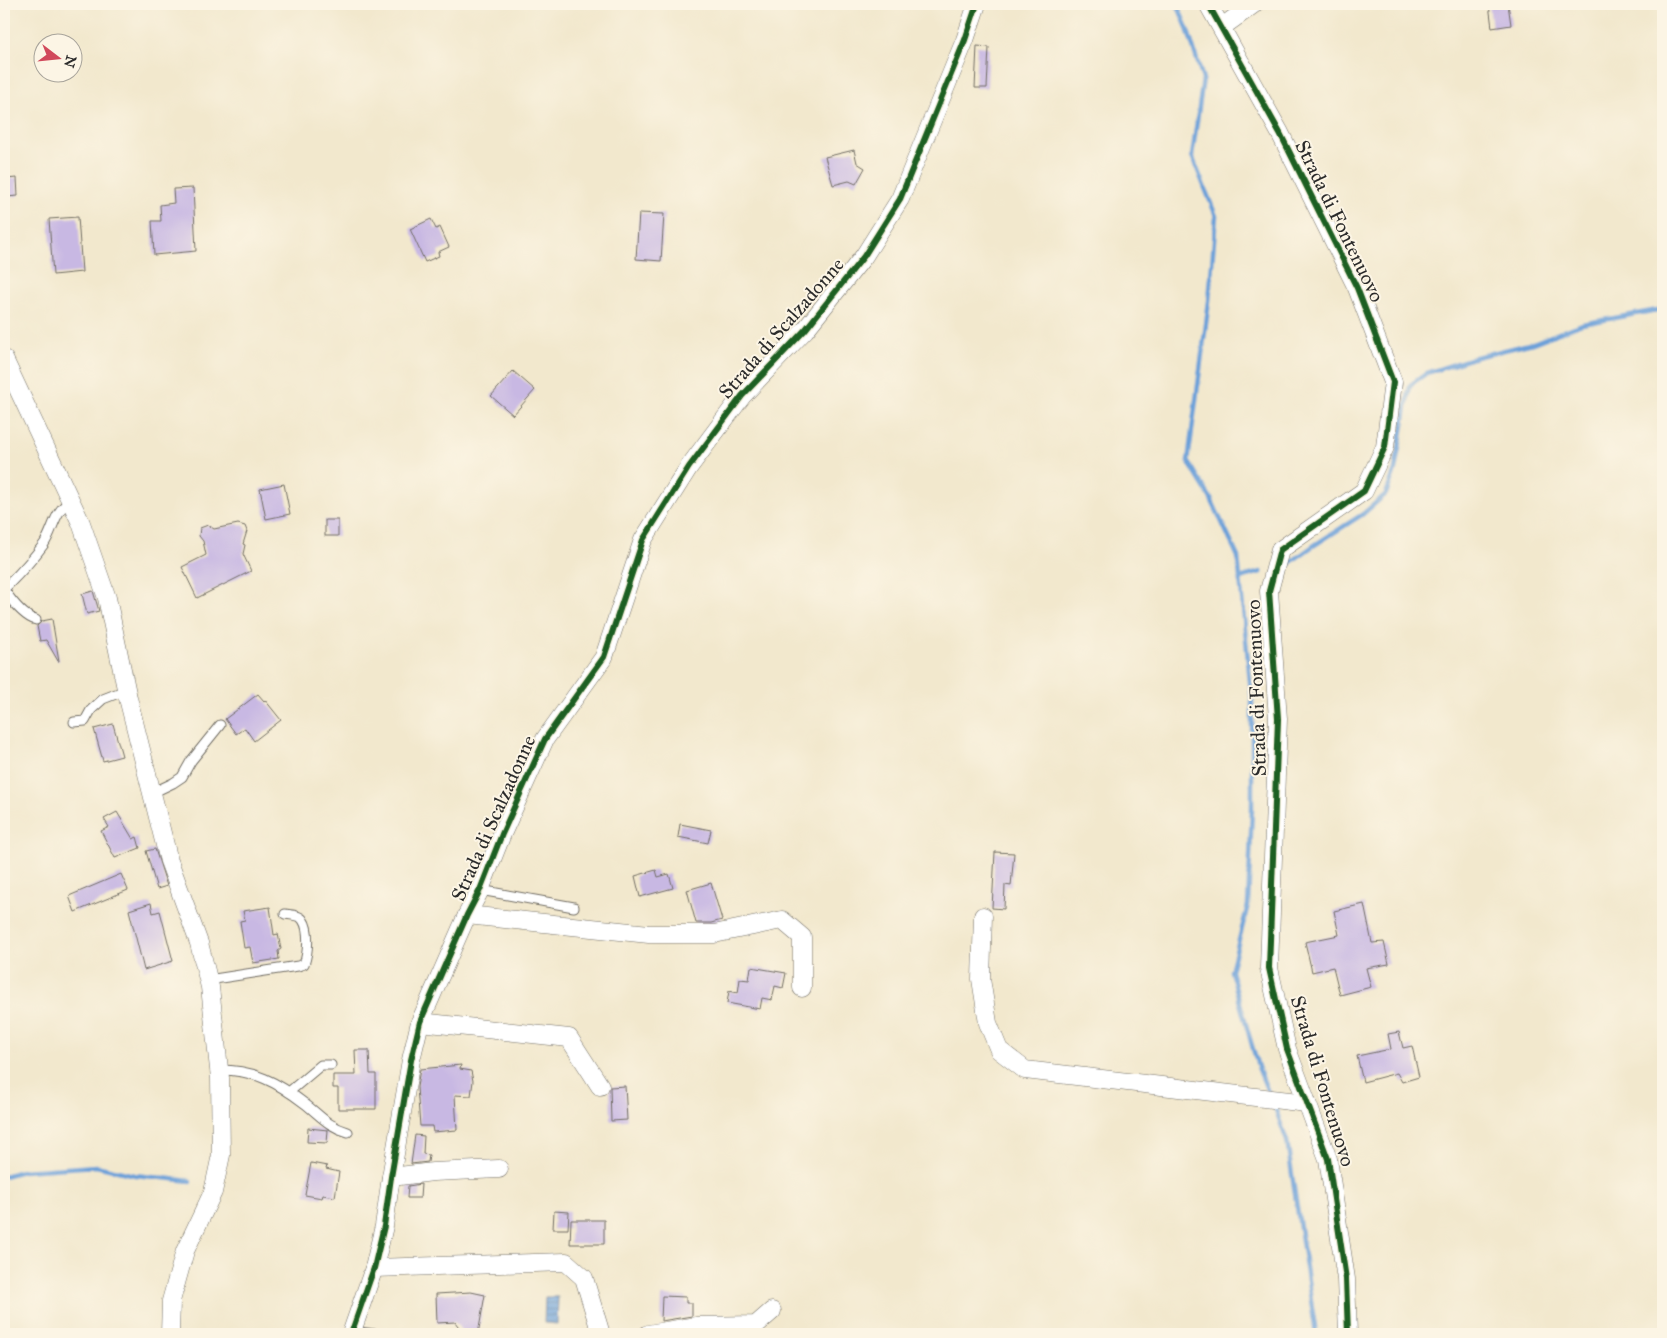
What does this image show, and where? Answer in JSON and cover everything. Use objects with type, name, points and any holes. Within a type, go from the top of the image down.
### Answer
[{"type":"street","name":"Strada di Scalzadonne","points":[[352,1333],[374,1268],[384,1226],[411,1060],[420,1022],[480,890],[502,834],[545,739],[604,658],[643,540],[689,467],[742,396],[805,330],[847,278],[864,256],[900,199],[965,40],[977,4]]},
{"type":"street","name":"Strada di Fontenuovo","points":[[1208,4],[1280,133],[1357,288],[1393,382],[1385,447],[1364,491],[1280,550],[1269,591],[1278,718],[1269,968],[1287,1049],[1328,1159],[1346,1279],[1348,1334]]},
{"type":"street","points":[[1222,27],[1254,4]]},
{"type":"street","points":[[4,359],[81,523],[107,598],[126,690],[169,861],[199,943],[208,980],[220,1070],[221,1155],[213,1192],[185,1251],[171,1301],[170,1334]]},
{"type":"street","points":[[467,915],[649,934],[714,934],[782,920],[802,937],[802,988]]},
{"type":"street","points":[[983,916],[981,979],[988,1024],[999,1050],[1025,1070],[1307,1103]]},
{"type":"street","points":[[420,1022],[569,1038],[600,1086]]},
{"type":"street","points":[[391,1177],[433,1172],[499,1169]]},
{"type":"street","points":[[374,1268],[566,1262],[584,1278],[600,1334]]},
{"type":"street","points":[[648,1334],[696,1326],[756,1325],[772,1311]]},
{"type":"lane","points":[[36,620],[32,619],[19,607],[4,588],[26,567],[44,543],[60,509],[71,501]]},
{"type":"lane","points":[[74,722],[85,721],[91,710],[103,699],[126,690]]},
{"type":"lane","points":[[152,792],[182,777],[191,762],[220,725]]},
{"type":"lane","points":[[480,890],[574,907]]},
{"type":"lane","points":[[208,980],[304,964],[307,931],[304,920],[284,914]]},
{"type":"lane","points":[[289,1092],[321,1065],[331,1065]]},
{"type":"lane","points":[[220,1070],[245,1072],[268,1079],[289,1092],[334,1128],[348,1132]]},
{"type":"lane","points":[[352,1333],[374,1334]]},
{"type":"water","points":[[545,1297],[558,1297],[557,1324],[544,1323]]},
{"type":"building","points":[[1489,4],[1508,4],[1511,25],[1492,28]]},
{"type":"building","points":[[977,46],[989,47],[987,88],[975,88]]},
{"type":"building","points":[[854,150],[857,163],[865,168],[856,184],[849,181],[833,185],[825,157]]},
{"type":"building","points":[[17,178],[18,196],[6,197],[5,179]]},
{"type":"building","points":[[193,188],[196,251],[154,255],[152,221],[161,221],[160,205],[174,203],[173,189]]},
{"type":"building","points":[[639,213],[664,214],[661,261],[636,259]]},
{"type":"building","points":[[78,217],[82,272],[53,275],[49,219]]},
{"type":"building","points":[[431,219],[436,229],[440,227],[449,247],[438,252],[439,256],[425,262],[410,229]]},
{"type":"building","points":[[513,371],[535,390],[513,415],[491,396]]},
{"type":"building","points":[[284,484],[290,514],[266,519],[260,489]]},
{"type":"building","points":[[325,520],[338,520],[338,536],[325,536]]},
{"type":"building","points":[[238,524],[245,526],[247,531],[243,544],[245,545],[243,554],[251,571],[197,598],[182,567],[206,555],[203,541],[199,536],[200,528],[208,525],[214,529]]},
{"type":"building","points":[[93,591],[99,611],[87,614],[82,594]]},
{"type":"building","points":[[52,619],[59,661],[46,640],[40,641],[37,626],[42,621]]},
{"type":"building","points":[[258,694],[281,720],[254,741],[245,728],[236,734],[225,719]]},
{"type":"building","points":[[113,724],[122,756],[103,761],[94,729]]},
{"type":"building","points":[[117,812],[133,839],[137,837],[140,848],[115,858],[101,831],[109,827],[104,819]]},
{"type":"building","points":[[680,824],[711,830],[708,843],[678,837]]},
{"type":"building","points":[[155,849],[167,886],[157,889],[146,851]]},
{"type":"building","points":[[995,852],[1014,853],[1011,886],[1005,885],[1004,909],[992,908]]},
{"type":"building","points":[[656,870],[658,877],[669,874],[673,888],[640,897],[635,876]]},
{"type":"building","points":[[121,874],[128,890],[75,912],[69,896]]},
{"type":"building","points":[[711,883],[722,920],[711,923],[696,923],[687,890]]},
{"type":"building","points":[[151,903],[153,913],[160,911],[173,961],[144,970],[129,910]]},
{"type":"building","points":[[1364,904],[1372,943],[1384,942],[1389,964],[1366,968],[1371,987],[1340,995],[1333,967],[1312,972],[1305,942],[1339,935],[1334,911]]},
{"type":"building","points":[[270,907],[274,935],[278,934],[281,949],[278,951],[279,959],[253,963],[250,947],[244,948],[240,921],[245,920],[243,911]]},
{"type":"building","points":[[751,967],[786,973],[783,988],[775,986],[772,1000],[762,998],[760,1009],[727,1003],[729,991],[738,993],[740,979],[749,980]]},
{"type":"building","points":[[1399,1032],[1403,1048],[1412,1046],[1419,1077],[1402,1082],[1397,1073],[1363,1082],[1357,1056],[1391,1049],[1388,1034]]},
{"type":"building","points":[[355,1050],[369,1050],[370,1074],[376,1074],[376,1109],[338,1109],[338,1088],[333,1088],[333,1075],[356,1075]]},
{"type":"building","points":[[461,1065],[460,1069],[471,1071],[473,1081],[471,1096],[455,1095],[457,1130],[433,1132],[432,1126],[420,1126],[417,1087],[420,1069]]},
{"type":"building","points":[[625,1086],[627,1120],[611,1121],[610,1087]]},
{"type":"building","points":[[308,1128],[328,1130],[327,1143],[307,1142]]},
{"type":"building","points":[[415,1135],[424,1136],[423,1154],[429,1155],[428,1162],[411,1164]]},
{"type":"building","points":[[311,1163],[327,1166],[326,1169],[339,1172],[335,1197],[323,1195],[322,1198],[305,1195]]},
{"type":"building","points":[[421,1184],[420,1198],[407,1198],[408,1186]]},
{"type":"building","points":[[554,1211],[569,1212],[568,1229],[553,1229]]},
{"type":"building","points":[[571,1220],[604,1220],[604,1244],[570,1244]]},
{"type":"building","points":[[471,1292],[485,1295],[478,1334],[464,1334],[455,1322],[437,1323],[436,1294]]},
{"type":"building","points":[[662,1296],[686,1297],[686,1303],[692,1303],[692,1316],[661,1321]]},
{"type":"waterway","points":[[1177,4],[1187,28],[1203,79],[1192,156],[1216,216],[1209,301],[1188,461],[1211,499],[1238,557],[1252,702],[1252,809],[1248,905],[1231,971],[1258,1067],[1268,1092]]},
{"type":"waterway","points":[[1287,565],[1363,514],[1386,494],[1395,470],[1410,385],[1427,373],[1476,357],[1533,343],[1582,324],[1663,309]]},
{"type":"waterway","points":[[1240,578],[1261,572]]},
{"type":"waterway","points":[[1274,1105],[1287,1141],[1316,1334]]},
{"type":"waterway","points":[[4,1176],[22,1171],[96,1166],[135,1175],[190,1181]]},
{"type":"cycle path","points":[[351,1334],[374,1268],[384,1226],[411,1060],[420,1022],[480,890],[502,834],[545,739],[604,657],[643,540],[689,467],[742,396],[805,330],[864,256],[900,199],[965,40],[977,4]]},
{"type":"cycle path","points":[[1208,4],[1280,133],[1357,288],[1393,382],[1385,447],[1364,491],[1280,550],[1269,591],[1278,719],[1269,968],[1287,1049],[1328,1159],[1346,1279],[1348,1334]]}]
